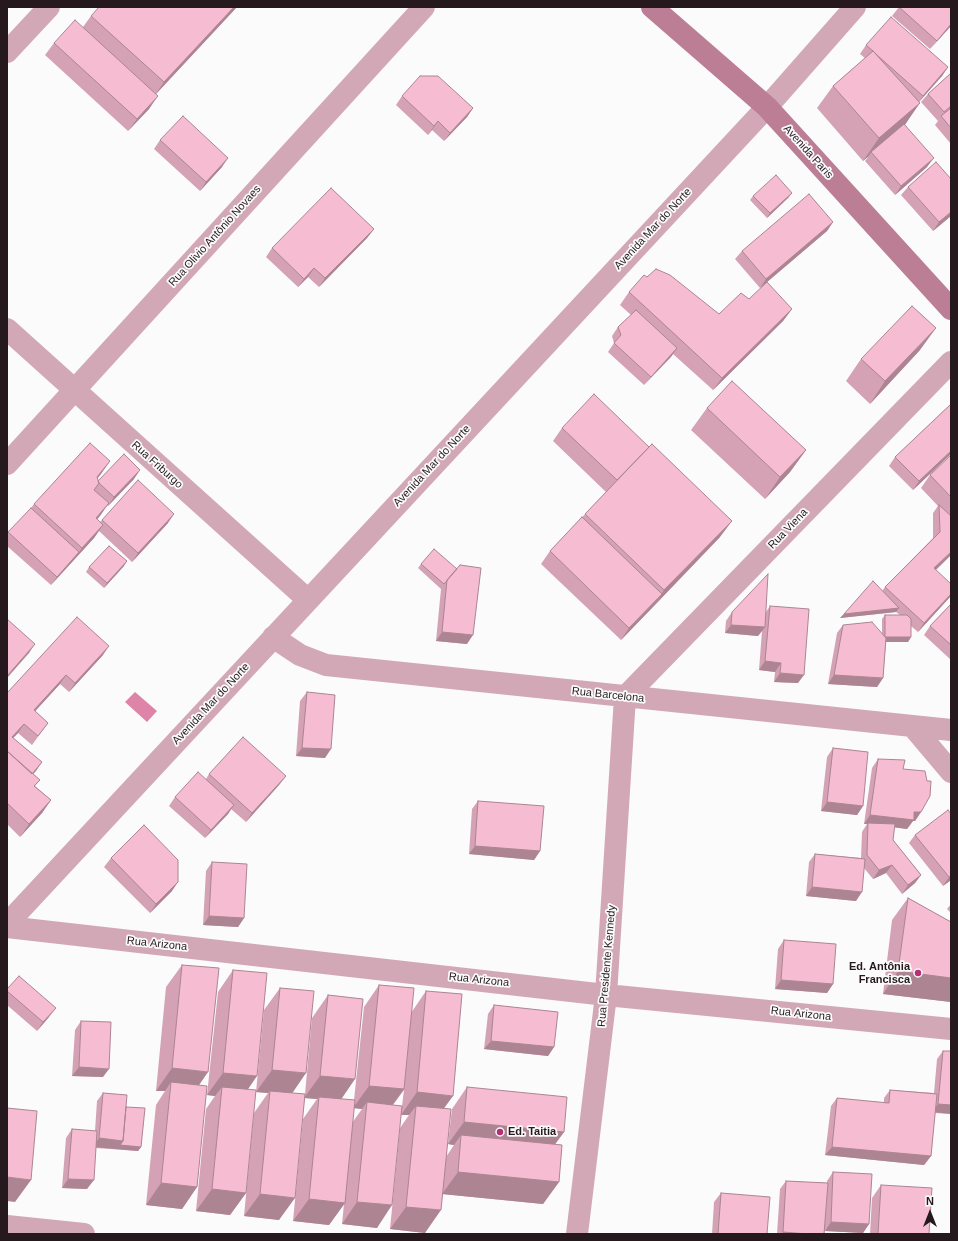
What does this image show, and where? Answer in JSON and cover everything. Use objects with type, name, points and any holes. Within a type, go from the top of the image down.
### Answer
[{"type":"street","points":[[7,52],[49,7]]},
{"type":"street","name":"Rua Olivio Antônio Novaes","points":[[7,464],[424,7]]},
{"type":"street","name":"Avenida Paris","points":[[652,7],[766,107],[950,306]]},
{"type":"street","name":"Avenida Mar do Norte","points":[[7,925],[766,107],[855,7]]},
{"type":"street","name":"Rua Friburgo","points":[[7,329],[307,600]]},
{"type":"street","name":"Rua Viena","points":[[625,696],[951,362]]},
{"type":"street","name":"Rua Barcelona","points":[[273,637],[300,655],[326,665],[951,730]]},
{"type":"street","name":"Rua Presidente Kennedy","points":[[577,1234],[606,995],[625,696]]},
{"type":"street","points":[[913,727],[951,772]]},
{"type":"street","name":"Rua Arizona","points":[[7,925],[606,995],[951,1029]]},
{"type":"street","points":[[7,1226],[84,1234]]},
{"type":"shaded area","points":[[135,692],[157,711],[147,722],[125,702]]},
{"type":"building","points":[[99,7],[234,7],[164,82],[91,16]]},
{"type":"building","points":[[899,7],[951,7],[951,24],[937,41]]},
{"type":"building","points":[[891,17],[948,67],[923,96],[866,45]]},
{"type":"building","points":[[75,20],[158,96],[137,119],[54,43]]},
{"type":"building","points":[[873,51],[920,103],[879,138],[833,86]]},
{"type":"building","points":[[951,73],[951,106],[944,112],[928,94]]},
{"type":"building","points":[[420,76],[438,76],[473,108],[450,133],[438,121],[434,126],[402,96]]},
{"type":"building","points":[[951,108],[951,128],[941,116]]},
{"type":"building","points":[[183,116],[228,158],[206,182],[160,140]]},
{"type":"building","points":[[904,124],[934,158],[901,186],[871,152]]},
{"type":"building","points":[[936,162],[951,179],[951,212],[939,222],[908,187]]},
{"type":"building","points":[[776,175],[792,193],[770,213],[753,196]]},
{"type":"building","points":[[331,188],[374,229],[325,278],[314,268],[304,279],[272,248]]},
{"type":"building","points":[[809,194],[833,222],[766,279],[742,251]]},
{"type":"building","points":[[656,269],[670,275],[719,314],[741,293],[749,299],[767,282],[792,309],[722,378],[629,292],[644,275],[647,277]]},
{"type":"building","points":[[912,306],[936,328],[885,381],[861,359]]},
{"type":"building","points":[[636,310],[677,348],[651,377],[614,343],[621,335],[618,327]]},
{"type":"building","points":[[732,381],[806,450],[780,477],[707,408]]},
{"type":"building","points":[[594,394],[649,447],[617,480],[562,428]]},
{"type":"building","points":[[951,404],[951,451],[919,481],[895,457]]},
{"type":"building","points":[[90,443],[110,461],[97,477],[99,483],[94,490],[109,503],[96,518],[103,525],[82,548],[34,504]]},
{"type":"building","points":[[652,444],[732,521],[664,590],[585,514]]},
{"type":"building","points":[[124,454],[140,470],[114,497],[98,481]]},
{"type":"building","points":[[951,455],[951,497],[930,475]]},
{"type":"building","points":[[138,480],[174,514],[138,553],[102,520]]},
{"type":"building","points":[[939,505],[951,516],[951,552],[934,568],[951,584],[951,594],[924,623],[885,587],[940,532]]},
{"type":"building","points":[[31,508],[79,552],[57,577],[8,532]]},
{"type":"building","points":[[582,517],[662,594],[629,628],[550,551]]},
{"type":"building","points":[[109,546],[127,561],[107,583],[89,567]]},
{"type":"building","points":[[434,549],[457,569],[444,584],[421,564]]},
{"type":"building","points":[[460,565],[481,568],[473,635],[442,632],[447,580]]},
{"type":"building","points":[[768,574],[765,627],[731,625],[732,612]]},
{"type":"building","points":[[873,581],[899,608],[844,614]]},
{"type":"building","points":[[951,604],[951,645],[930,626]]},
{"type":"building","points":[[770,606],[809,609],[804,675],[780,673],[781,663],[765,661]]},
{"type":"building","points":[[885,615],[907,615],[911,619],[911,637],[885,637]]},
{"type":"building","points":[[77,617],[109,646],[75,683],[66,675],[34,710],[48,723],[38,736],[24,724],[12,737],[42,762],[32,774],[7,751],[7,693]]},
{"type":"building","points":[[7,619],[35,644],[7,676]]},
{"type":"building","points":[[872,622],[886,638],[883,678],[834,675],[843,625]]},
{"type":"building","points":[[307,692],[335,695],[331,749],[302,748]]},
{"type":"building","points":[[243,737],[286,776],[252,813],[209,774]]},
{"type":"building","points":[[833,748],[868,752],[863,806],[827,802]]},
{"type":"building","points":[[7,751],[40,780],[34,786],[51,800],[29,824],[7,803]]},
{"type":"building","points":[[878,759],[905,760],[903,769],[925,771],[927,781],[931,781],[930,796],[921,812],[914,812],[914,820],[870,815]]},
{"type":"building","points":[[198,772],[234,805],[211,830],[175,797]]},
{"type":"building","points":[[478,801],[544,806],[540,851],[475,846]]},
{"type":"building","points":[[948,810],[951,814],[951,876],[949,877],[915,835]]},
{"type":"building","points":[[868,823],[895,824],[893,840],[921,875],[908,885],[892,865],[879,870],[867,855]]},
{"type":"building","points":[[144,825],[178,860],[178,882],[156,904],[111,858]]},
{"type":"building","points":[[815,854],[865,859],[862,892],[812,887]]},
{"type":"building","points":[[212,862],[247,864],[244,918],[209,916]]},
{"type":"building","points":[[908,898],[951,922],[951,978],[898,971]]},
{"type":"building","points":[[784,940],[836,944],[833,984],[781,980]]},
{"type":"building","points":[[182,965],[219,968],[208,1072],[172,1068]]},
{"type":"building","points":[[233,970],[267,973],[257,1076],[223,1073]]},
{"type":"building","points":[[19,976],[56,1008],[43,1022],[7,991],[7,989]]},
{"type":"building","points":[[379,985],[414,988],[404,1089],[369,1086]]},
{"type":"building","points":[[280,988],[314,991],[306,1073],[272,1070]]},
{"type":"building","points":[[426,991],[462,994],[453,1096],[417,1092]]},
{"type":"building","points":[[328,995],[363,999],[355,1079],[320,1076]]},
{"type":"building","points":[[494,1005],[558,1012],[554,1047],[491,1041]]},
{"type":"building","points":[[81,1021],[111,1022],[109,1069],[79,1067]]},
{"type":"building","points":[[943,1051],[951,1051],[951,1105],[938,1104]]},
{"type":"building","points":[[171,1082],[207,1086],[197,1187],[161,1183]]},
{"type":"building","points":[[222,1087],[256,1090],[246,1193],[212,1189]]},
{"type":"building","points":[[467,1087],[567,1097],[564,1132],[464,1122]]},
{"type":"building","points":[[890,1090],[937,1094],[931,1156],[832,1147],[837,1098],[889,1103]]},
{"type":"building","points":[[270,1091],[305,1094],[295,1198],[260,1194]]},
{"type":"building","points":[[103,1093],[127,1095],[123,1141],[99,1138]]},
{"type":"building","points":[[319,1097],[355,1100],[345,1203],[309,1199]]},
{"type":"building","points":[[367,1102],[402,1106],[392,1205],[357,1202]]},
{"type":"building","points":[[416,1106],[451,1109],[441,1210],[406,1207]]},
{"type":"building","points":[[126,1107],[145,1108],[141,1147],[120,1145],[123,1141]]},
{"type":"building","points":[[7,1108],[37,1111],[31,1180],[7,1177]]},
{"type":"building","points":[[72,1129],[97,1131],[94,1180],[68,1179]]},
{"type":"building","points":[[461,1135],[562,1145],[559,1182],[458,1172]]},
{"type":"building","points":[[833,1172],[872,1174],[869,1224],[831,1222]]},
{"type":"building","points":[[786,1181],[828,1183],[824,1234],[783,1232]]},
{"type":"building","points":[[881,1185],[932,1188],[929,1234],[878,1234]]},
{"type":"building","points":[[721,1193],[770,1197],[767,1234],[718,1234]]},
{"type":"place","name":"Ed. Antônia Francisca","points":[[918,973]]},
{"type":"place","name":"Ed. Taitia","points":[[500,1132]]}]
